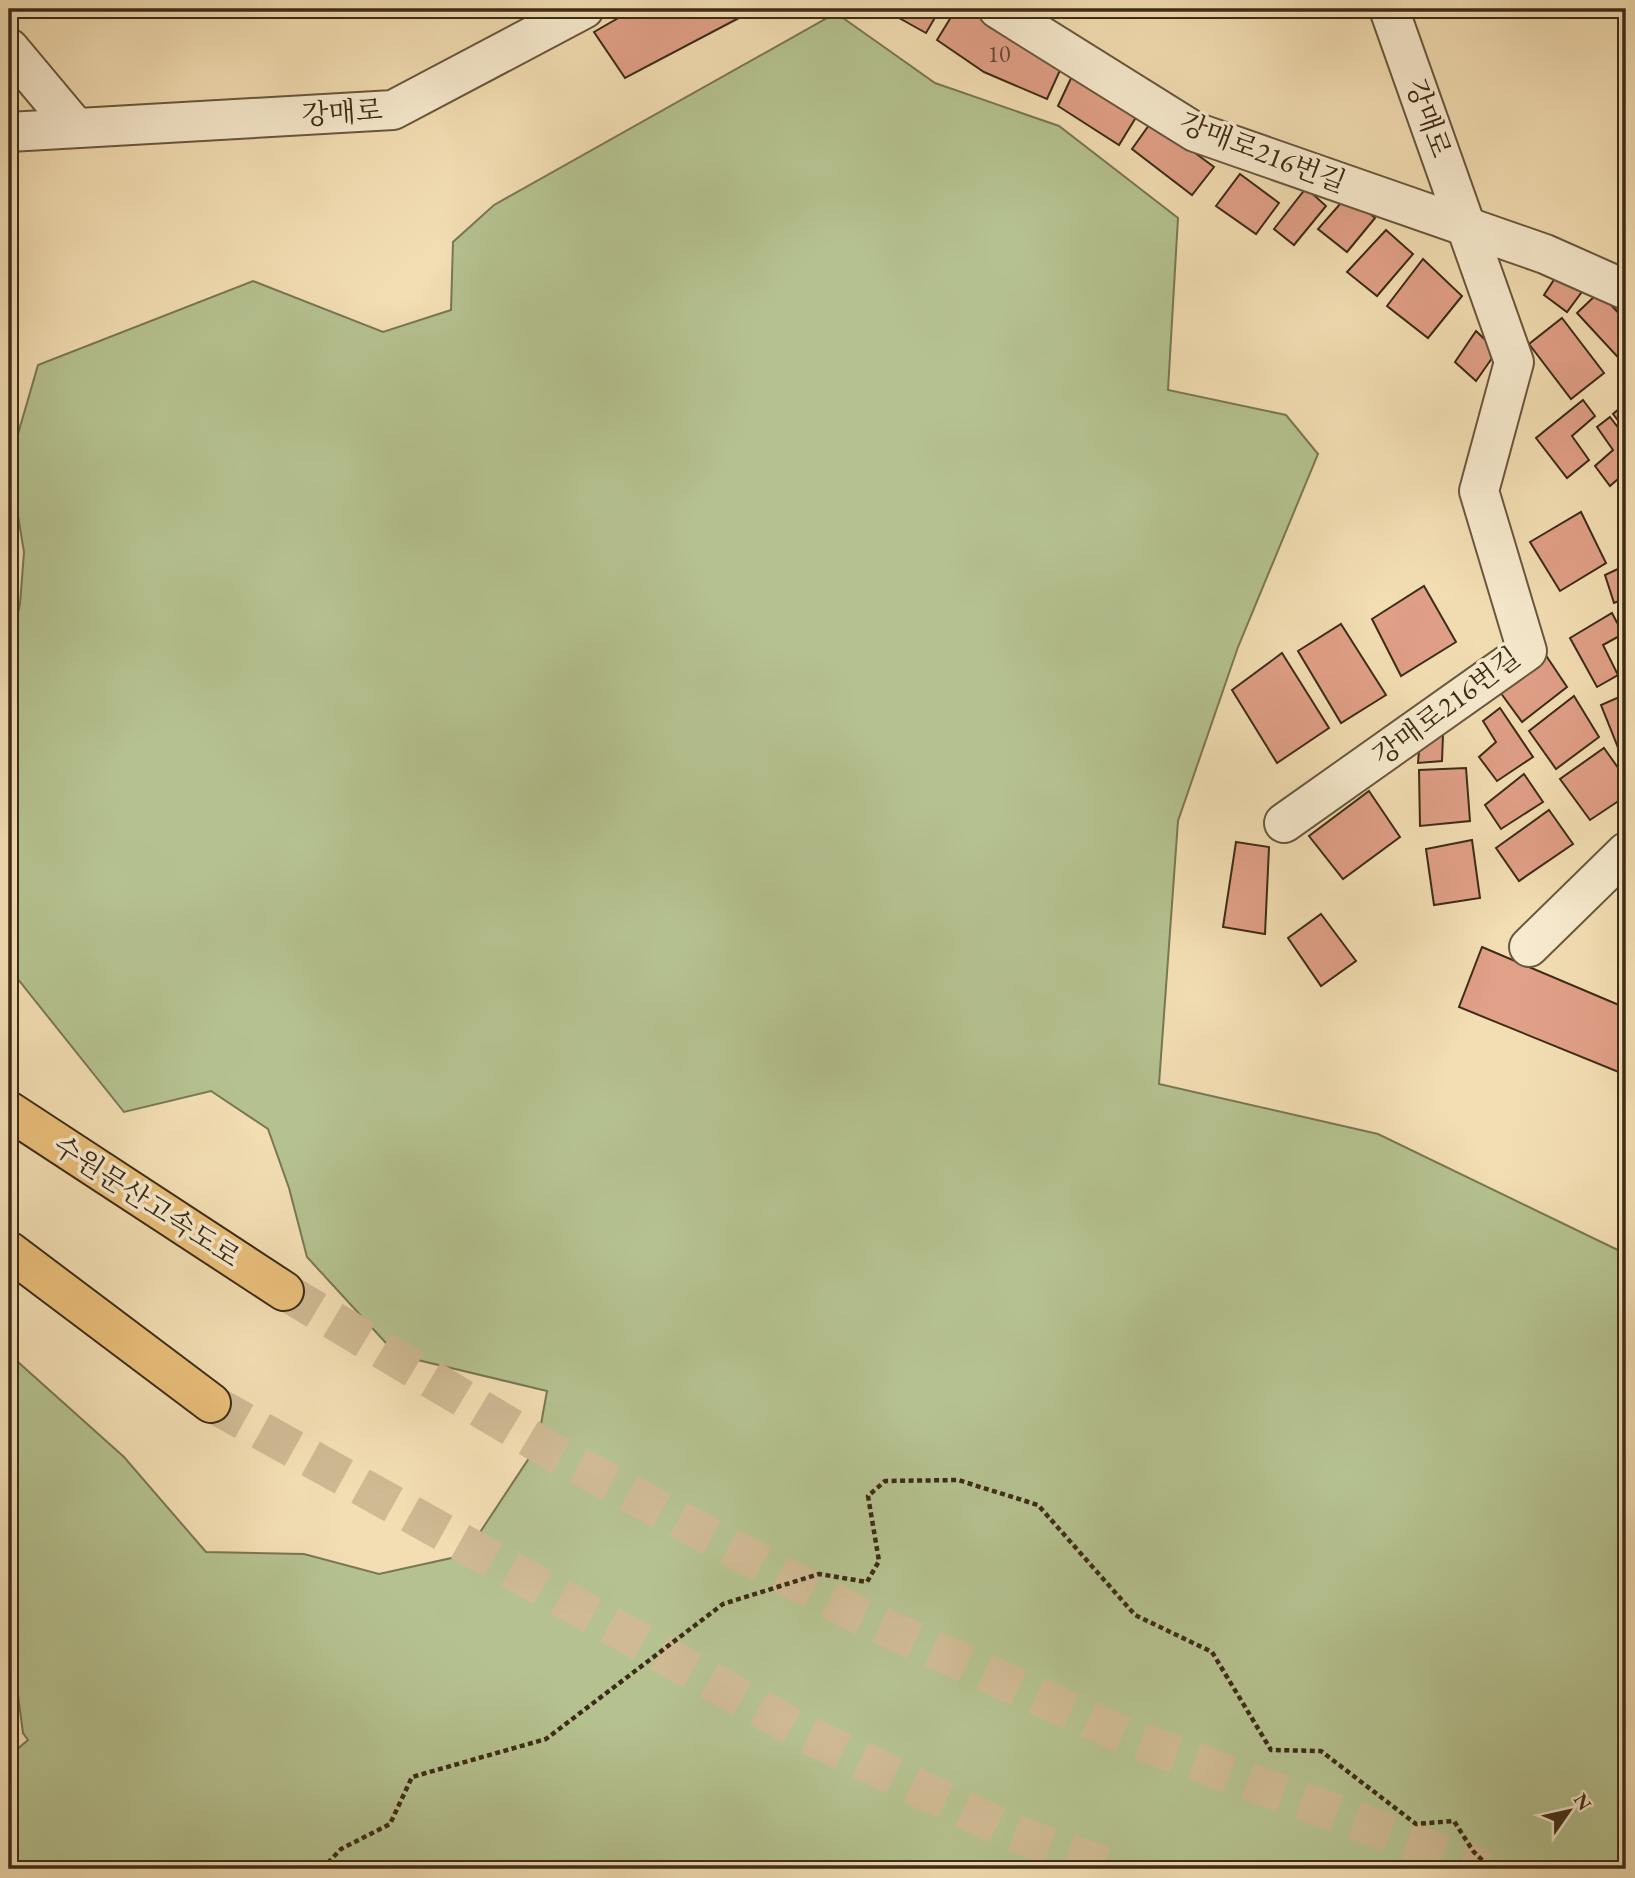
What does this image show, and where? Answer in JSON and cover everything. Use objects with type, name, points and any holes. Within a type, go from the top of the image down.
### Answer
[{"type":"highway","name":"수원문산고속도로","points":[[9,1111],[284,1291]]},
{"type":"highway","points":[[9,1251],[211,1403]]},
{"type":"street","name":"강매로","points":[[9,132],[393,110],[584,9]]},
{"type":"street","name":"강매로216번길","points":[[998,9],[1195,132],[1545,254],[1626,290]]},
{"type":"street","name":"강매로","points":[[1389,9],[1469,228]]},
{"type":"street","points":[[9,48],[76,128]]},
{"type":"street","name":"강매로216번길","points":[[1284,823],[1527,651],[1479,491],[1514,362],[1469,228]]},
{"type":"street","points":[[1529,947],[1626,852]]},
{"type":"path","points":[[322,1869],[341,1849],[390,1824],[412,1777],[546,1739],[723,1604],[819,1574],[867,1582],[879,1561],[868,1496],[885,1481],[958,1480],[1038,1505],[1136,1615],[1212,1652],[1271,1751],[1321,1751],[1416,1824],[1454,1821],[1473,1851],[1491,1869]]},
{"type":"green space","points":[[836,13],[935,83],[1059,126],[1178,218],[1168,390],[1286,415],[1318,454],[1238,647],[1178,821],[1159,1084],[1378,1134],[1626,1254],[1626,1869],[9,1869],[9,1756],[28,1740],[23,1733],[9,1628],[9,1350],[18,1362],[124,1457],[206,1552],[304,1554],[379,1574],[465,1555],[537,1446],[547,1391],[397,1355],[307,1257],[289,1188],[268,1129],[211,1091],[124,1112],[9,968],[9,653],[20,604],[24,552],[13,486],[18,434],[38,365],[253,281],[383,332],[451,310],[453,242],[494,205]]},
{"type":"building","points":[[634,9],[756,9],[625,78],[594,32]]},
{"type":"building","points":[[883,9],[940,9],[926,33]]},
{"type":"building","points":[[956,9],[974,9],[1061,68],[1047,99],[984,72],[937,40]]},
{"type":"building","points":[[1073,74],[1138,114],[1119,145],[1058,106]]},
{"type":"building","points":[[1152,121],[1214,167],[1192,195],[1132,149]]},
{"type":"building","points":[[1240,174],[1279,203],[1256,234],[1216,206]]},
{"type":"building","points":[[1306,188],[1326,206],[1294,245],[1274,229]]},
{"type":"building","points":[[1348,195],[1375,218],[1347,252],[1318,229]]},
{"type":"building","points":[[1386,230],[1413,254],[1377,296],[1347,272]]},
{"type":"building","points":[[1423,259],[1462,296],[1428,338],[1387,306]]},
{"type":"building","points":[[1559,272],[1584,289],[1567,312],[1544,295]]},
{"type":"building","points":[[1599,292],[1626,321],[1626,366],[1577,313]]},
{"type":"building","points":[[1562,318],[1604,373],[1571,399],[1529,344]]},
{"type":"building","points":[[1476,331],[1497,351],[1476,381],[1455,362]]},
{"type":"building","points":[[1583,400],[1595,416],[1572,436],[1589,460],[1567,478],[1536,438]]},
{"type":"building","points":[[1626,403],[1626,431],[1613,414]]},
{"type":"building","points":[[1610,417],[1626,438],[1626,472],[1610,486],[1595,466],[1613,450],[1597,427]]},
{"type":"building","points":[[1581,512],[1606,563],[1560,591],[1530,542]]},
{"type":"building","points":[[1622,567],[1626,580],[1626,598],[1614,603],[1605,575]]},
{"type":"building","points":[[1424,586],[1456,642],[1401,676],[1372,619]]},
{"type":"building","points":[[1612,613],[1623,634],[1603,645],[1618,675],[1597,687],[1570,638]]},
{"type":"building","points":[[1341,624],[1386,695],[1341,723],[1298,651]]},
{"type":"building","points":[[1282,653],[1329,728],[1277,763],[1232,690]]},
{"type":"building","points":[[1545,654],[1567,687],[1522,722],[1500,692]]},
{"type":"building","points":[[1626,654],[1626,675],[1620,657]]},
{"type":"building","points":[[1626,694],[1626,748],[1619,750],[1601,705]]},
{"type":"building","points":[[1574,696],[1599,737],[1556,769],[1529,731]]},
{"type":"building","points":[[1500,708],[1533,757],[1497,781],[1479,757],[1496,742],[1483,721]]},
{"type":"building","points":[[1443,735],[1442,761],[1418,763],[1420,739]]},
{"type":"building","points":[[1604,748],[1626,779],[1626,796],[1590,820],[1560,779]]},
{"type":"building","points":[[1466,768],[1470,821],[1420,826],[1419,770]]},
{"type":"building","points":[[1524,774],[1543,802],[1501,829],[1485,805]]},
{"type":"building","points":[[1369,791],[1400,837],[1343,879],[1309,836]]},
{"type":"building","points":[[1549,810],[1573,844],[1519,881],[1496,848]]},
{"type":"building","points":[[1472,840],[1480,898],[1434,905],[1426,849]]},
{"type":"building","points":[[1236,842],[1269,847],[1265,934],[1223,927]]},
{"type":"building","points":[[1321,914],[1356,961],[1321,986],[1288,938]]},
{"type":"building","points":[[1482,947],[1626,1008],[1626,1075],[1459,1007]]},
{"type":"tunnel","points":[[284,1291],[556,1454],[858,1615],[1126,1736],[1486,1869]]},
{"type":"tunnel","points":[[211,1403],[806,1734],[1013,1833],[1114,1869]]}]
